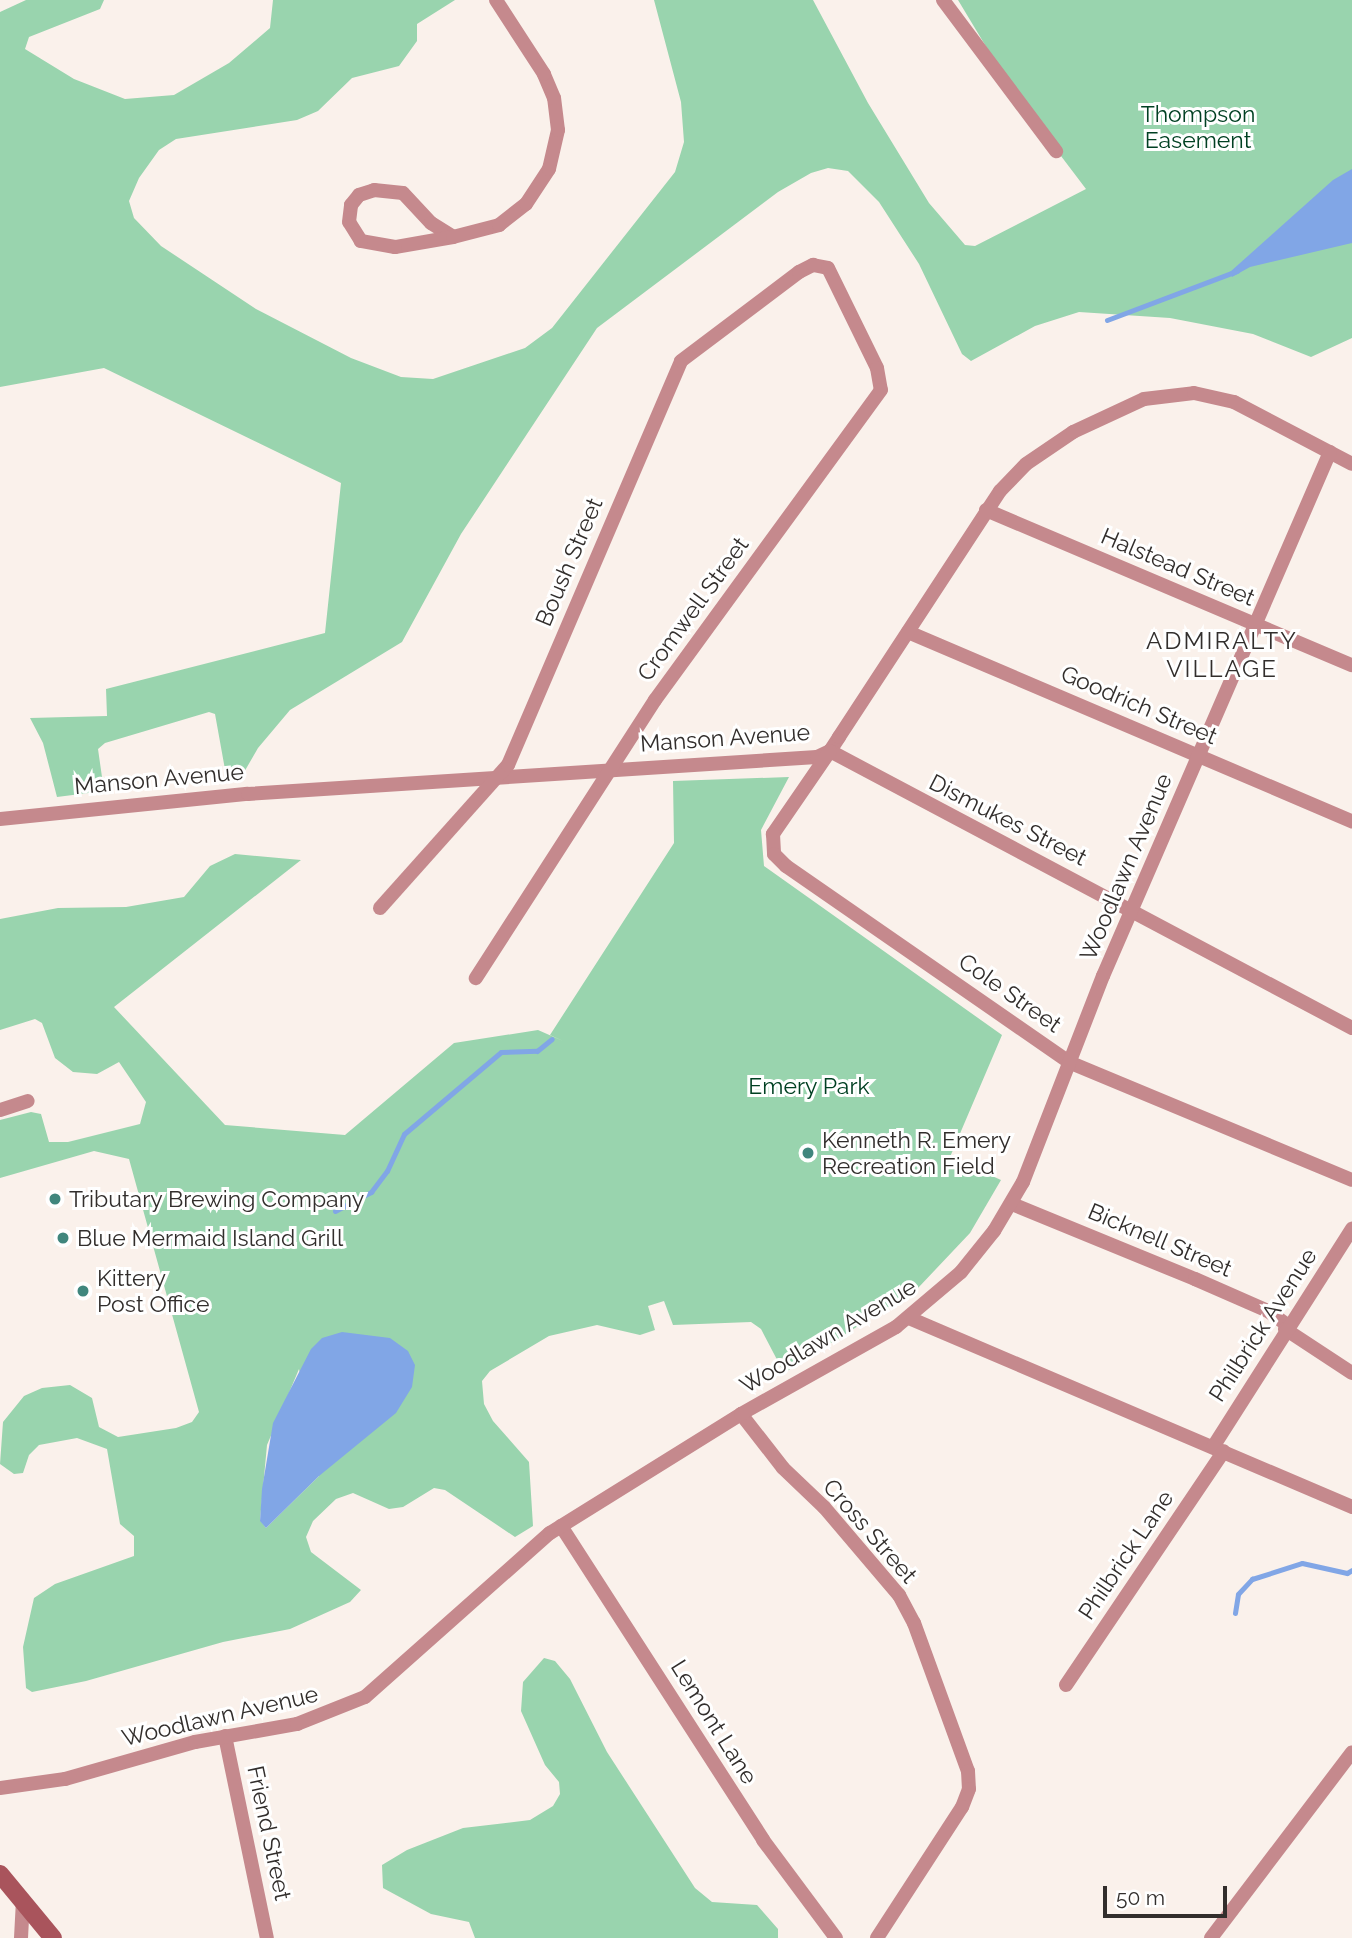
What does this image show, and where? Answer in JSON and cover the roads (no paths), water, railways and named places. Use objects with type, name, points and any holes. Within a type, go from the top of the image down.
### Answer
[{"type":"main road","points":[[0,1874],[53,1938]]},
{"type":"street","points":[[453,237],[430,223],[412,200],[395,190],[365,192],[351,205],[353,231],[369,245],[395,247],[453,237],[499,225],[526,204],[549,169],[558,130],[549,85],[496,0]]},
{"type":"street","points":[[943,0],[1056,151]]},
{"type":"street","name":"Cromwell Street","points":[[476,978],[655,700],[881,390],[877,368],[834,276],[824,266]]},
{"type":"street","name":"Boush Street","points":[[380,908],[499,778],[523,731],[677,369],[713,333],[790,278],[807,268],[824,266]]},
{"type":"street","name":"Manson Avenue","points":[[0,819],[209,797],[612,768],[798,760],[830,751],[986,510],[1026,464],[1073,432],[1163,394],[1194,393],[1234,402],[1352,464]]},
{"type":"street","name":"Woodlawn Avenue","points":[[0,1788],[65,1779],[225,1737],[326,1716],[365,1697],[561,1526],[741,1414],[909,1318],[961,1272],[1012,1203],[1133,910],[1330,452]]},
{"type":"street","name":"Halstead Street","points":[[986,510],[1352,665]]},
{"type":"street","name":"Goodrich Street","points":[[908,632],[1352,821]]},
{"type":"street","name":"Dismukes Street","points":[[830,751],[1352,1028]]},
{"type":"street","name":"Cole Street","points":[[830,751],[773,834],[777,858],[1071,1063],[1352,1180]]},
{"type":"street","points":[[0,1110],[27,1101]]},
{"type":"street","name":"Bicknell Street","points":[[1012,1203],[1268,1311],[1286,1327],[1352,1373]]},
{"type":"street","name":"Philbrick Avenue","points":[[1219,1449],[1286,1327],[1352,1229]]},
{"type":"street","points":[[909,1318],[1352,1507]]},
{"type":"street","name":"Cross Street","points":[[741,1414],[783,1468],[824,1507],[899,1594],[914,1623],[968,1771],[969,1789],[962,1807],[877,1938]]},
{"type":"street","name":"Philbrick Lane","points":[[1066,1685],[1219,1449]]},
{"type":"street","name":"Lemont Lane","points":[[561,1526],[763,1840],[836,1938]]},
{"type":"street","name":"Friend Street","points":[[225,1737],[267,1938]]},
{"type":"street","points":[[1211,1938],[1352,1752]]},
{"type":"street","points":[[21,1938],[23,1903]]},
{"type":"water","points":[[1352,169],[1352,243],[1250,267],[1232,277],[1230,272],[1333,180]]},
{"type":"water","points":[[342,1332],[390,1338],[408,1351],[415,1365],[412,1387],[396,1413],[319,1476],[266,1528],[260,1521],[262,1489],[273,1423],[311,1349],[322,1338]]},
{"type":"waterway","points":[[1107,320],[1237,271]]},
{"type":"waterway","points":[[335,1211],[371,1192],[387,1171],[404,1134],[501,1052],[537,1051],[552,1039]]},
{"type":"waterway","points":[[1235,1613],[1238,1594],[1252,1579],[1302,1563],[1347,1573],[1352,1570]]},
{"type":"place","name":"Kenneth R. Emery Recreation Field","points":[[808,1153]]},
{"type":"place","name":"Tributary Brewing Company","points":[[55,1199]]},
{"type":"place","name":"Blue Mermaid Island Grill","points":[[63,1238]]},
{"type":"place","name":"Kittery Post Office","points":[[83,1291]]},
{"type":"district","name":"ADMIRALTY VILLAGE","points":[[1222,655]]},
{"type":"park label","name":"Thompson Easement","points":[[1198,127]]},
{"type":"park label","name":"Emery Park","points":[[809,1086]]}]
